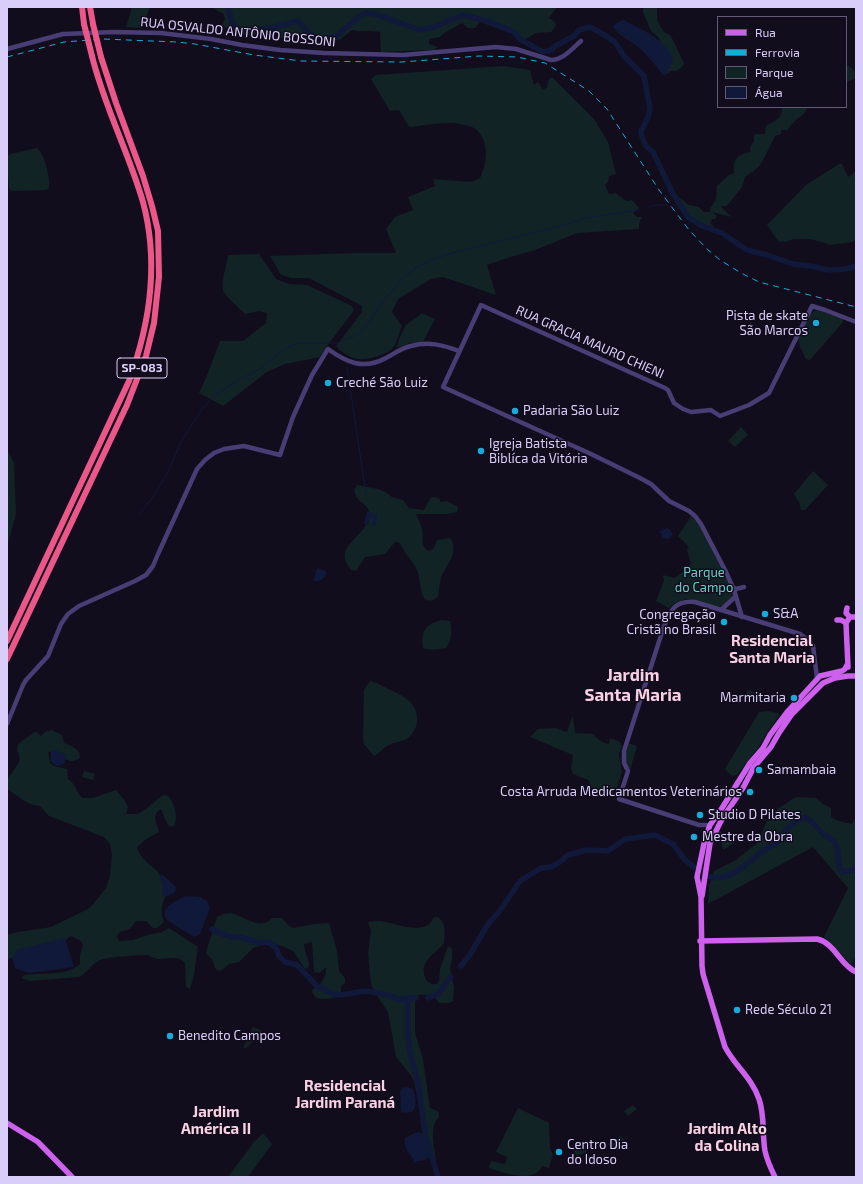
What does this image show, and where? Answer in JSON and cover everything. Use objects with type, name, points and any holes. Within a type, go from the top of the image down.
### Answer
[{"type":"highway","name":"SP-083","points":[[7,641],[129,381],[141,345],[148,307],[151,268],[148,224],[139,190],[106,100],[92,56],[84,24],[82,7]]},
{"type":"highway","name":"SP-083","points":[[7,659],[129,399],[146,356],[154,323],[159,277],[158,231],[143,176],[101,57],[90,7]]},
{"type":"main road","points":[[846,623],[853,617],[846,613],[847,608]]},
{"type":"main road","points":[[837,620],[841,620],[846,623]]},
{"type":"main road","points":[[846,623],[848,676]]},
{"type":"main road","points":[[701,906],[697,877],[699,862],[710,825],[750,763],[763,748],[773,731],[788,711],[817,678],[825,674],[842,671],[847,665]]},
{"type":"main road","points":[[775,1177],[765,1151],[761,1107],[755,1088],[729,1056],[722,1039],[703,974],[700,941],[701,906],[708,851],[714,834],[743,788],[754,767],[771,748],[792,714],[818,688],[829,680],[856,676]]},
{"type":"main road","points":[[817,678],[818,688]]},
{"type":"main road","points":[[710,825],[713,828],[714,834]]},
{"type":"main road","points":[[697,877],[700,880],[704,878]]},
{"type":"main road","points":[[700,941],[817,939],[827,943],[849,968],[856,972]]},
{"type":"main road","points":[[7,1123],[38,1142],[72,1177]]},
{"type":"street","name":"RUA OSVALDO ANTÔNIO BOSSONI","points":[[7,49],[63,34],[115,32],[161,33],[211,39],[242,46],[324,53],[403,55],[496,48],[516,49],[551,60],[556,60],[565,55],[581,41]]},
{"type":"street","name":"RUA GRACIA MAURO CHIENI","points":[[459,352],[481,305],[665,388],[668,390],[674,403],[683,409],[691,412],[711,410],[720,416],[749,405],[769,393],[812,306],[849,318],[856,322]]},
{"type":"street","points":[[7,724],[23,685],[48,656],[61,624],[68,614],[79,606],[135,582],[146,575],[153,566],[177,515],[185,493],[197,469],[205,460],[214,453],[224,449],[244,446],[280,455],[293,417],[309,381],[328,349],[342,360],[359,364],[377,362],[400,350],[422,344],[445,346],[459,352],[443,387],[640,478],[651,484],[670,501],[689,511],[695,516],[701,524],[733,587],[742,617]]},
{"type":"street","points":[[733,587],[744,587]]},
{"type":"street","points":[[721,610],[736,596]]},
{"type":"street","points":[[710,825],[699,825],[619,799],[628,771],[624,763],[624,751],[670,611],[680,603],[687,601],[695,602],[800,634],[813,646],[817,678]]},
{"type":"street","points":[[729,603],[735,601],[738,605]]},
{"type":"street","points":[[729,603],[727,609],[730,613]]},
{"type":"street","points":[[730,613],[737,611],[738,605]]},
{"type":"street","points":[[699,825],[707,834]]},
{"type":"green space","points":[[132,7],[150,7],[142,28],[126,27]]},
{"type":"green space","points":[[212,7],[557,7],[549,18],[555,22],[556,26],[551,32],[536,33],[526,39],[480,22],[475,28],[468,28],[462,23],[444,33],[440,37],[429,39],[429,44],[438,47],[434,50],[381,52],[380,32],[352,30],[341,39],[330,42],[307,39],[303,34],[282,38],[276,32],[254,35],[241,34],[222,25],[225,19],[223,13]]},
{"type":"green space","points":[[648,7],[657,7],[657,19],[660,26],[664,32],[671,36],[684,63],[681,68],[667,74],[663,49],[659,38],[651,31],[643,12],[643,9]]},
{"type":"green space","points":[[504,66],[530,70],[534,85],[538,82],[543,90],[547,87],[549,79],[552,77],[594,119],[608,142],[616,174],[609,176],[608,182],[605,185],[609,194],[616,193],[626,201],[632,200],[639,208],[633,213],[637,217],[642,217],[639,223],[639,229],[577,233],[535,250],[487,265],[496,295],[443,277],[431,279],[398,299],[392,312],[402,326],[397,341],[392,349],[372,358],[361,359],[351,357],[336,346],[362,312],[362,306],[309,278],[291,278],[281,275],[270,256],[396,253],[386,229],[395,217],[413,210],[408,197],[435,186],[433,179],[471,182],[480,178],[486,159],[485,146],[484,140],[476,129],[466,125],[450,123],[409,127],[399,110],[390,111],[371,79],[376,75]]},
{"type":"green space","points":[[847,66],[855,73],[856,77],[847,82]]},
{"type":"green space","points":[[781,108],[807,108],[787,130],[781,130],[781,134],[775,136],[761,164],[745,177],[742,187],[731,201],[726,206],[721,206],[732,217],[712,212],[717,216],[715,219],[712,219],[710,223],[714,227],[708,227],[695,224],[684,216],[680,211],[676,199],[679,197],[689,205],[699,207],[704,212],[710,212],[710,209],[716,199],[717,186],[729,175],[734,173],[734,164],[739,156],[751,152],[750,147],[754,141],[754,135],[765,134],[766,126],[780,116]]},
{"type":"green space","points":[[37,148],[42,155],[46,166],[49,179],[49,188],[46,190],[11,191],[9,189],[7,156]]},
{"type":"green space","points":[[839,164],[842,164],[848,177],[856,171],[856,240],[852,242],[830,245],[810,239],[794,239],[785,242],[778,241],[767,225],[806,185]]},
{"type":"green space","points":[[259,254],[276,279],[289,284],[307,285],[352,306],[354,310],[320,357],[285,364],[267,372],[223,406],[199,393],[220,341],[243,341],[266,323],[267,313],[259,311],[245,314],[224,293],[223,282],[228,255]]},
{"type":"green space","points":[[816,310],[843,318],[843,322],[810,360],[806,359],[800,347],[798,338],[811,313]]},
{"type":"green space","points":[[422,313],[435,319],[423,342],[410,343],[396,348],[406,325]]},
{"type":"green space","points":[[741,427],[748,435],[735,447],[728,441]]},
{"type":"green space","points":[[7,449],[14,463],[16,514],[7,547]]},
{"type":"green space","points":[[813,471],[828,485],[805,510],[801,510],[799,502],[794,494]]},
{"type":"green space","points":[[357,485],[378,489],[385,492],[392,497],[403,500],[409,508],[424,510],[431,497],[439,498],[441,502],[447,501],[458,507],[457,512],[447,514],[416,514],[422,529],[424,547],[430,551],[434,548],[437,540],[450,538],[453,543],[453,553],[441,578],[438,597],[429,601],[424,598],[416,569],[400,543],[395,542],[385,554],[365,557],[356,571],[351,570],[345,560],[345,553],[365,526],[369,513],[367,506],[356,496],[354,490]]},
{"type":"green space","name":"Parque do Campo","points":[[691,516],[700,524],[732,590],[733,596],[719,607],[688,599],[682,600],[669,608],[656,601],[664,581],[663,575],[675,578],[691,564],[687,550],[689,547],[678,536]]},
{"type":"green space","points":[[441,620],[450,621],[451,624],[448,645],[446,648],[432,650],[423,648],[423,637],[425,630],[431,624]]},
{"type":"green space","points":[[370,681],[398,693],[405,698],[414,707],[417,716],[415,729],[409,737],[389,745],[374,756],[364,744],[363,736],[364,690]]},
{"type":"green space","points":[[748,690],[759,694],[755,704],[745,700]]},
{"type":"green space","points":[[769,711],[780,714],[758,748],[737,775],[732,776],[725,769],[759,712]]},
{"type":"green space","points":[[572,717],[575,733],[593,734],[604,743],[609,744],[610,738],[620,742],[622,746],[619,754],[622,772],[615,795],[590,787],[588,780],[573,774],[571,769],[573,755],[530,737],[538,729],[555,728],[567,732]]},
{"type":"green space","points":[[52,730],[62,735],[64,743],[75,748],[79,752],[80,758],[75,761],[71,761],[53,752],[48,752],[50,763],[54,766],[67,769],[68,779],[73,783],[82,798],[93,798],[116,790],[128,807],[126,814],[137,814],[142,812],[163,795],[168,796],[172,802],[176,815],[174,826],[169,826],[161,809],[155,817],[159,832],[146,839],[137,847],[142,857],[157,871],[164,884],[167,894],[163,901],[162,908],[164,922],[157,928],[153,928],[146,921],[136,921],[130,929],[120,932],[117,936],[119,941],[133,940],[162,932],[169,928],[198,947],[194,975],[190,989],[186,987],[185,963],[179,959],[158,959],[147,955],[99,960],[79,977],[30,981],[21,978],[25,975],[68,971],[80,964],[80,955],[83,945],[81,941],[71,936],[60,948],[18,955],[7,960],[7,935],[51,927],[90,908],[106,888],[110,876],[112,854],[110,844],[104,837],[49,816],[40,806],[27,802],[7,789],[8,778],[20,759],[17,750],[18,744],[36,731],[41,736],[45,732]]},
{"type":"green space","points":[[629,744],[637,746],[630,770],[624,759]]},
{"type":"green space","points":[[84,771],[95,774],[93,780],[82,777]]},
{"type":"green space","points":[[796,797],[816,798],[831,808],[831,817],[838,821],[852,824],[855,818],[856,819],[856,956],[851,965],[824,937],[848,888],[813,847],[708,904],[709,886],[714,871],[736,860],[757,843],[770,814]]},
{"type":"green space","points":[[717,829],[734,843],[723,850],[721,841],[713,839]]},
{"type":"green space","points":[[232,913],[258,923],[268,922],[272,918],[282,918],[289,926],[293,928],[329,923],[337,951],[339,971],[345,978],[345,983],[341,986],[341,996],[328,999],[319,999],[313,994],[312,990],[318,986],[326,974],[326,967],[319,973],[314,972],[312,942],[304,944],[309,967],[305,969],[294,952],[285,947],[272,943],[266,943],[253,948],[239,962],[229,964],[222,970],[218,971],[215,968],[212,959],[206,952],[217,917],[223,914]]},
{"type":"green space","points":[[438,917],[444,925],[444,943],[426,962],[424,966],[425,977],[431,984],[437,984],[440,969],[448,946],[452,949],[450,968],[454,987],[453,1001],[449,1003],[439,1003],[433,997],[424,995],[418,995],[415,998],[415,1033],[423,1059],[430,1108],[439,1112],[439,1117],[433,1131],[436,1159],[428,1158],[424,1149],[421,1134],[427,1127],[422,1119],[414,1081],[396,1057],[388,1012],[375,993],[371,984],[368,954],[371,931],[368,922],[381,921],[417,928],[424,927],[429,924],[433,918]]},
{"type":"green space","points":[[253,1027],[263,1031],[246,1048],[243,1048]]},
{"type":"green space","points":[[633,1105],[637,1109],[628,1116],[624,1111]]},
{"type":"green space","points":[[518,1108],[549,1123],[550,1149],[553,1154],[549,1168],[542,1166],[533,1175],[518,1176],[489,1168],[491,1161],[505,1164],[507,1157],[496,1152]]},
{"type":"green space","points":[[263,1133],[272,1144],[248,1177],[228,1177],[254,1142]]},
{"type":"green space","points":[[620,1136],[625,1140],[617,1151],[611,1146]]},
{"type":"green space","points":[[581,1144],[584,1144],[587,1148],[586,1153],[576,1155],[574,1149]]},
{"type":"water","points":[[624,20],[654,36],[666,48],[673,62],[667,71],[667,74],[663,75],[641,49],[620,35],[615,29],[613,26]]},
{"type":"water","points":[[367,512],[377,514],[376,526],[372,524],[373,517],[371,517],[368,526],[364,523]]},
{"type":"water","points":[[667,528],[673,534],[669,539],[662,538],[661,533],[658,532]]},
{"type":"water","points":[[317,568],[324,570],[327,573],[319,581],[314,581],[315,575]]},
{"type":"water","points":[[54,750],[65,754],[66,758],[64,764],[57,766],[50,761],[51,752]]},
{"type":"water","points":[[162,874],[175,886],[176,891],[173,894],[166,896],[162,895],[163,886],[160,877]]},
{"type":"water","points":[[186,896],[200,897],[207,901],[210,908],[200,934],[194,937],[167,920],[165,916],[165,912],[170,905]]},
{"type":"water","points":[[65,938],[74,967],[29,973],[15,968],[12,958],[16,950]]},
{"type":"water","points":[[405,1087],[413,1089],[416,1100],[415,1108],[412,1112],[408,1113],[403,1113],[401,1111],[400,1092],[401,1089]]},
{"type":"water","points":[[420,1132],[428,1155],[427,1159],[417,1161],[415,1163],[413,1162],[414,1159],[405,1147],[405,1138]]},
{"type":"waterway","points":[[228,7],[232,23],[238,30],[267,29],[298,21],[310,34],[324,39],[336,36],[361,15],[367,13],[375,14],[420,30],[431,28],[463,15],[490,22],[514,32],[520,39],[543,52],[551,50],[555,46],[574,36],[579,30],[590,27],[615,42],[624,56],[644,76],[650,109],[641,131],[642,137],[646,146],[653,152],[672,192],[688,217],[702,226],[722,233],[747,250],[793,264],[828,270],[846,269],[856,266]]},
{"type":"waterway","points":[[649,207],[655,205],[667,205]]},
{"type":"waterway","points":[[673,205],[680,205]]},
{"type":"waterway","points":[[138,516],[152,498],[167,474],[181,442],[202,409],[213,397],[240,379],[260,369],[287,348],[299,343],[337,343],[359,334],[402,279],[417,267],[431,260],[452,253],[560,226],[585,218],[639,210]]},
{"type":"waterway","points":[[347,367],[366,494]]},
{"type":"waterway","points":[[708,876],[716,878],[723,877],[738,870],[764,850],[776,843],[788,827],[804,817],[812,822],[822,833],[834,841],[838,850],[838,860],[841,872],[856,871]]},
{"type":"waterway","points":[[461,966],[471,953],[488,924],[499,912],[520,881],[541,868],[551,867],[568,855],[587,850],[608,851],[625,839],[655,835],[673,844],[685,860],[694,867]]},
{"type":"waterway","points":[[212,929],[231,937],[240,937],[260,943],[268,942],[276,948],[279,956],[285,962],[297,965],[317,986],[333,994],[340,995],[365,991],[391,996],[398,1000],[408,998],[408,1037],[410,1053],[418,1082],[425,1134],[438,1177]]},
{"type":"waterway","points":[[428,998],[438,994],[451,977]]},
{"type":"waterway","points":[[408,998],[416,998]]},
{"type":"railway","points":[[7,57],[64,42],[103,39],[177,42],[301,61],[402,62],[479,56],[517,57],[545,63],[589,91],[607,109],[659,190],[689,230],[720,260],[759,282],[856,307]]},
{"type":"place","name":"Pista de skate São Marcos","points":[[816,323]]},
{"type":"place","name":"Creché São Luiz","points":[[328,383]]},
{"type":"place","name":"Padaria São Luiz","points":[[515,411]]},
{"type":"place","name":"Igreja Batista Biblíca da Vitória","points":[[481,451]]},
{"type":"place","name":"S&A","points":[[765,614]]},
{"type":"place","name":"Congregação Cristã no Brasil","points":[[724,622]]},
{"type":"place","name":"Marmitaria","points":[[794,698]]},
{"type":"place","name":"Samambaia","points":[[759,770]]},
{"type":"place","name":"Costa Arruda Medicamentos Veterinários","points":[[750,792]]},
{"type":"place","name":"Studio D Pilates","points":[[700,815]]},
{"type":"place","name":"Mestre da Obra","points":[[694,837]]},
{"type":"place","name":"Rede Século 21","points":[[737,1010]]},
{"type":"place","name":"Benedito Campos","points":[[170,1036]]},
{"type":"place","name":"Centro Dia do Idoso","points":[[559,1152]]},
{"type":"district","name":"Residencial Santa Maria","points":[[772,650]]},
{"type":"district","name":"Jardim Santa Maria","points":[[633,685]]},
{"type":"district","name":"Residencial Jardim Paraná","points":[[345,1094]]},
{"type":"district","name":"Jardim América II","points":[[216,1120]]},
{"type":"district","name":"Jardim Alto da Colina","points":[[727,1138]]}]
